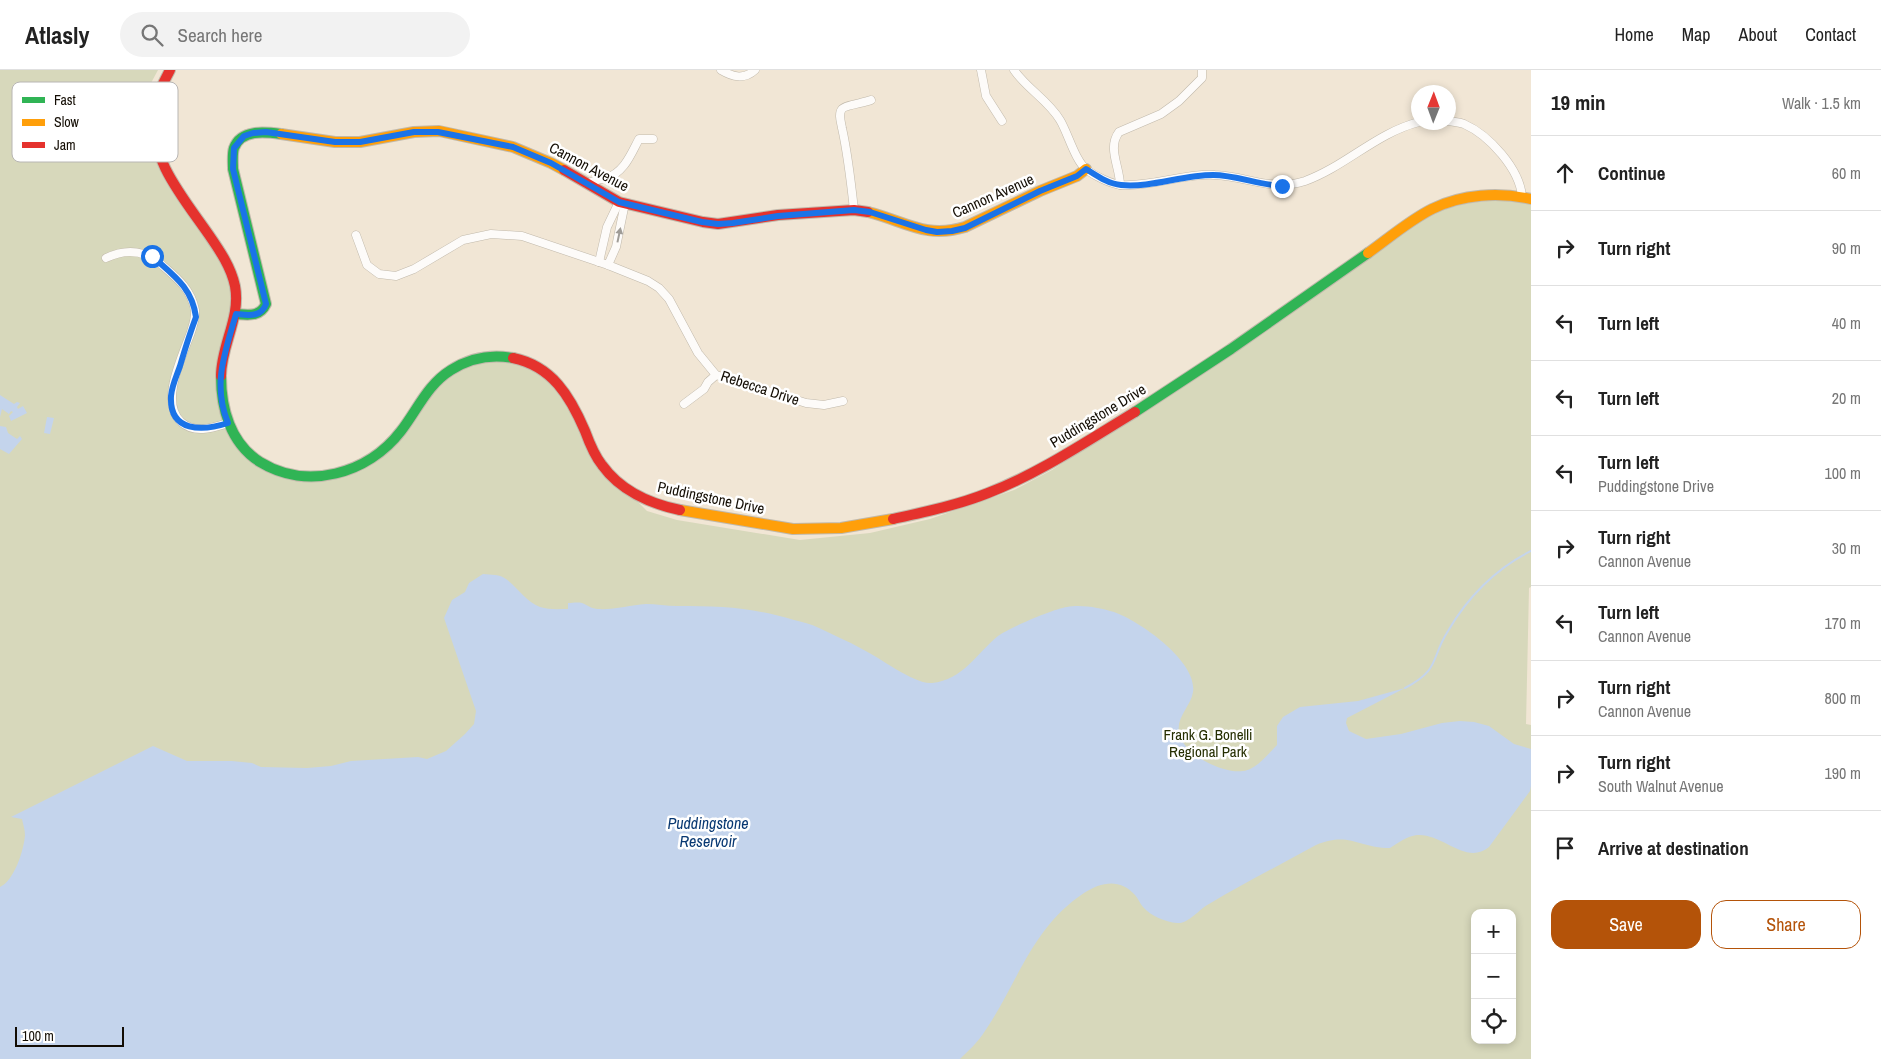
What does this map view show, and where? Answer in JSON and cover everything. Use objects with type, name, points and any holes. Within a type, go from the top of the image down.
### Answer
[{"type":"street","name":"Puddingstone Drive","points":[[163,82],[170,70]]},
{"type":"street","points":[[721,70],[730,75],[740,77],[748,75],[755,70]]},
{"type":"street","points":[[981,70],[986,96],[1002,122]]},
{"type":"street","points":[[1014,70],[1046,102],[1060,120],[1086,169],[1120,185],[1214,175],[1229,176],[1272,186],[1293,184],[1305,181],[1338,165],[1385,134],[1411,124]]},
{"type":"street","points":[[1120,185],[1119,169],[1113,149],[1116,134],[1161,114],[1179,101],[1202,78],[1202,70]]},
{"type":"street","points":[[854,210],[840,116],[842,108],[850,105],[859,105],[871,100]]},
{"type":"street","points":[[1456,123],[1478,131],[1493,145],[1507,161],[1527,198]]},
{"type":"street","name":"Cannon Avenue","points":[[236,314],[255,315],[260,313],[266,304],[233,169],[234,148],[244,136],[253,133],[266,132],[335,142],[360,142],[414,132],[438,132],[513,147],[532,154],[622,202],[718,224],[778,216],[854,210],[870,212],[926,230],[937,232],[952,231],[965,228],[1040,191],[1077,176],[1086,169]]},
{"type":"street","points":[[587,184],[617,173],[625,166],[639,139],[653,139]]},
{"type":"street","name":"Puddingstone Drive","points":[[162,162],[227,263],[234,279],[236,314],[221,368],[221,402],[231,432],[244,450],[260,462],[280,473],[301,477],[322,477],[343,473],[382,451],[399,435],[422,397],[443,375],[470,360],[494,356],[510,357],[531,364],[555,378],[571,399],[603,467],[642,498],[669,508],[793,529],[812,530],[886,521],[957,504],[1015,482],[1142,408],[1195,374],[1435,208],[1466,199],[1506,195],[1527,198]]},
{"type":"street","points":[[600,262],[607,227],[622,202]]},
{"type":"street","points":[[608,265],[616,247],[622,202]]},
{"type":"street","name":"Rebecca Drive","points":[[356,235],[367,265],[379,274],[396,276],[414,269],[463,240],[491,234],[522,236],[600,262],[648,281],[659,288],[669,298],[698,353],[716,375],[806,403],[824,405],[843,400]]},
{"type":"street","points":[[106,258],[124,251],[152,256],[182,283],[191,298],[196,317],[173,387],[171,402],[173,410],[178,418],[192,428],[208,428],[228,423]]},
{"type":"street","points":[[684,404],[704,389],[708,382],[716,375]]},
{"type":"green space","name":"Frank G. Bonelli Regional Park","points":[[0,70],[158,70],[152,82],[12,82],[12,162],[167,162],[227,263],[236,295],[220,387],[243,450],[280,473],[322,477],[382,451],[422,397],[456,366],[504,356],[555,378],[603,467],[647,511],[677,520],[800,540],[870,533],[930,519],[1014,490],[1052,470],[1241,346],[1422,220],[1448,208],[1475,202],[1503,201],[1531,204],[1531,587],[1529,588],[1526,724],[1531,725],[1531,1059],[0,1059]]},
{"type":"water","points":[[0,395],[14,404],[20,403],[17,407],[18,409],[23,406],[27,413],[11,421],[9,416],[13,412],[11,411],[9,414],[2,409],[0,417]]},
{"type":"water","points":[[47,417],[54,418],[50,434],[44,433]]},
{"type":"water","points":[[0,426],[6,427],[8,433],[17,439],[20,436],[22,439],[9,454],[0,449]]},
{"type":"water","name":"Puddingstone Reservoir","points":[[483,574],[504,577],[530,602],[547,609],[568,609],[568,603],[582,603],[598,609],[650,604],[708,606],[764,612],[816,627],[857,646],[916,680],[932,683],[952,677],[969,665],[998,636],[1031,619],[1060,608],[1073,606],[1103,609],[1125,617],[1152,633],[1177,656],[1186,668],[1192,680],[1193,692],[1180,722],[1179,733],[1182,741],[1195,755],[1215,766],[1234,771],[1253,768],[1277,745],[1277,726],[1283,717],[1300,707],[1358,701],[1405,688],[1347,718],[1346,723],[1349,731],[1366,739],[1401,734],[1442,723],[1460,721],[1489,726],[1514,744],[1531,749],[1530,791],[1489,847],[1480,852],[1463,851],[1436,839],[1417,835],[1406,838],[1390,848],[1345,840],[1327,841],[1316,845],[1235,889],[1205,906],[1190,919],[1181,923],[1154,916],[1143,907],[1135,895],[1123,886],[1104,884],[1090,889],[1066,907],[1038,940],[983,1034],[960,1059],[0,1059],[0,887],[5,884],[14,872],[23,849],[25,835],[22,819],[11,817],[153,746],[187,761],[232,761],[252,763],[261,767],[307,768],[331,766],[351,761],[418,757],[427,759],[446,751],[474,724],[476,711],[444,618],[452,600],[465,592],[469,583]]},
{"type":"waterway","points":[[1405,688],[1430,669],[1448,631],[1464,607],[1483,585],[1506,566],[1531,551]]},
{"type":"traffic: fast","points":[[236,314],[250,315],[257,313],[266,304],[233,169],[233,150],[237,142],[248,135],[254,133],[281,134]]},
{"type":"traffic: fast","points":[[1135,412],[1231,349],[1368,253]]},
{"type":"traffic: fast","points":[[221,376],[225,412],[234,435],[241,445],[260,462],[278,471],[297,475],[317,476],[336,474],[372,458],[401,431],[429,390],[451,370],[466,362],[481,358],[497,356],[513,358]]},
{"type":"traffic: slow","points":[[281,134],[335,142],[360,142],[414,132],[439,131],[513,147],[564,170]]},
{"type":"traffic: slow","points":[[868,212],[926,230],[951,230],[965,227],[1040,191],[1077,176],[1086,169]]},
{"type":"traffic: slow","points":[[1368,253],[1416,218],[1432,209],[1456,200],[1494,195],[1531,199]]},
{"type":"traffic: slow","points":[[680,510],[793,529],[841,528],[893,519]]},
{"type":"traffic: jam","points":[[164,82],[170,70]]},
{"type":"traffic: jam","points":[[162,162],[179,193],[225,259],[235,286],[235,309],[224,353],[221,376]]},
{"type":"traffic: jam","points":[[564,170],[619,202],[703,222],[718,224],[778,215],[854,210],[868,212]]},
{"type":"traffic: jam","points":[[513,358],[539,368],[558,384],[573,406],[590,444],[609,474],[636,495],[680,510]]},
{"type":"traffic: jam","points":[[893,519],[965,501],[1007,485],[1063,456],[1135,412]]},
{"type":"route","points":[[152,256],[182,283],[195,308],[196,317],[173,387],[171,402],[173,410],[184,424],[192,428],[203,429],[214,428],[228,423],[221,402],[221,368],[236,314],[255,315],[260,313],[266,304],[233,169],[232,157],[238,141],[244,136],[253,133],[266,132],[335,142],[360,142],[427,130],[438,132],[513,147],[532,154],[619,202],[702,222],[718,224],[833,210],[854,210],[870,212],[926,230],[937,232],[952,231],[965,228],[1040,191],[1077,176],[1086,169],[1120,185],[1214,175],[1229,176],[1272,186],[1282,186]]}]
